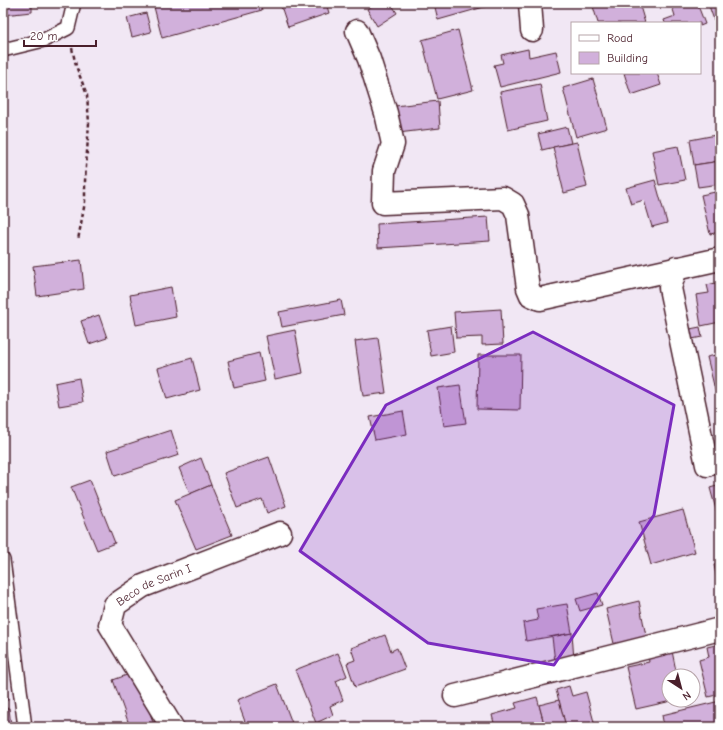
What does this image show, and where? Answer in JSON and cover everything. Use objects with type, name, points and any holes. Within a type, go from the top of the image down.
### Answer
[{"type":"street","points":[[530,3],[532,30]]},
{"type":"street","points":[[357,31],[369,59],[386,114],[393,144],[384,171],[383,203],[503,198],[513,204],[518,215],[528,288],[531,295],[540,299],[720,259]]},
{"type":"street","points":[[676,268],[670,288],[707,465]]},
{"type":"street","name":"Beco de Sarin I","points":[[172,727],[110,625],[115,605],[143,586],[280,533]]},
{"type":"street","points":[[455,696],[720,629]]},
{"type":"lane","points":[[3,50],[44,40],[68,28],[74,3]]},
{"type":"lane","points":[[3,560],[25,727]]},
{"type":"path","points":[[68,28],[76,66],[87,96],[89,124],[85,202],[78,240]]},
{"type":"highlighted area","points":[[533,332],[674,405],[654,515],[554,665],[428,643],[300,551],[386,405]]},
{"type":"building","points":[[3,3],[32,3],[32,12],[3,15]]},
{"type":"building","points":[[153,3],[260,3],[262,10],[162,38]]},
{"type":"building","points":[[280,3],[326,3],[329,13],[288,27]]},
{"type":"building","points":[[377,3],[391,3],[397,13],[377,26],[367,9]]},
{"type":"building","points":[[434,3],[498,3],[438,20]]},
{"type":"building","points":[[592,3],[639,3],[645,22],[598,22]]},
{"type":"building","points":[[671,3],[697,3],[705,24],[701,26],[701,22],[665,22],[664,20],[675,16]]},
{"type":"building","points":[[708,3],[720,3],[720,18],[714,20]]},
{"type":"building","points":[[146,13],[151,32],[132,37],[127,18]]},
{"type":"building","points":[[458,30],[473,90],[437,99],[422,40]]},
{"type":"building","points":[[528,49],[529,57],[556,51],[561,72],[500,87],[494,65],[503,63],[501,55]]},
{"type":"building","points":[[624,74],[657,74],[661,85],[631,95]]},
{"type":"building","points":[[593,79],[607,128],[576,137],[563,88]]},
{"type":"building","points":[[540,84],[547,121],[508,130],[500,92]]},
{"type":"building","points":[[438,101],[440,128],[398,133],[395,106]]},
{"type":"building","points":[[567,127],[571,143],[542,150],[538,134]]},
{"type":"building","points":[[716,135],[720,161],[694,165],[690,140]]},
{"type":"building","points":[[577,142],[587,187],[564,193],[553,147]]},
{"type":"building","points":[[678,146],[685,180],[659,185],[652,151]]},
{"type":"building","points":[[720,161],[720,184],[698,187],[694,165]]},
{"type":"building","points":[[655,180],[667,223],[652,227],[644,200],[631,204],[626,188]]},
{"type":"building","points":[[720,191],[720,232],[710,234],[701,195]]},
{"type":"building","points":[[488,217],[490,241],[378,248],[377,224]]},
{"type":"building","points":[[81,260],[84,289],[37,296],[33,266]]},
{"type":"building","points":[[720,282],[720,322],[701,326],[696,295],[709,293],[707,285]]},
{"type":"building","points":[[171,287],[176,317],[136,325],[130,295]]},
{"type":"building","points":[[341,300],[344,315],[282,327],[279,312]]},
{"type":"building","points":[[501,309],[503,344],[482,345],[482,337],[456,338],[454,312]]},
{"type":"building","points":[[99,315],[107,338],[89,344],[81,321]]},
{"type":"building","points":[[451,326],[454,352],[431,356],[427,330]]},
{"type":"building","points":[[700,327],[702,337],[692,339],[690,329]]},
{"type":"building","points":[[295,330],[303,373],[275,379],[266,336]]},
{"type":"building","points":[[378,338],[386,393],[363,396],[355,341]]},
{"type":"building","points":[[259,353],[265,381],[234,388],[228,361]]},
{"type":"building","points":[[720,354],[720,402],[718,402],[707,357]]},
{"type":"building","points":[[478,355],[521,355],[520,410],[477,409]]},
{"type":"building","points":[[192,358],[200,390],[167,399],[158,368]]},
{"type":"building","points":[[79,378],[83,402],[59,406],[55,383]]},
{"type":"building","points":[[460,385],[466,423],[444,426],[438,388]]},
{"type":"building","points":[[403,411],[407,434],[375,440],[370,417]]},
{"type":"building","points":[[171,430],[179,455],[115,476],[107,451]]},
{"type":"building","points":[[269,457],[286,506],[267,513],[262,499],[237,508],[224,473]]},
{"type":"building","points":[[201,458],[211,485],[190,494],[179,468]]},
{"type":"building","points":[[90,480],[115,543],[97,550],[71,487]]},
{"type":"building","points":[[211,485],[232,535],[196,549],[175,500]]},
{"type":"building","points":[[720,485],[720,524],[710,488]]},
{"type":"building","points":[[683,510],[695,552],[651,565],[639,522]]},
{"type":"building","points":[[720,564],[720,594],[714,565]]},
{"type":"building","points":[[598,593],[602,605],[580,611],[576,599]]},
{"type":"building","points":[[639,601],[647,641],[615,648],[606,609]]},
{"type":"building","points":[[567,604],[572,633],[526,641],[523,623],[538,620],[536,609]]},
{"type":"building","points":[[572,633],[574,660],[555,662],[552,637]]},
{"type":"building","points":[[385,635],[391,651],[397,648],[405,669],[355,687],[347,663],[355,660],[351,648]]},
{"type":"building","points":[[720,644],[720,694],[708,697],[699,660],[709,657],[707,647]]},
{"type":"building","points":[[672,651],[675,668],[661,668],[661,703],[636,709],[626,667],[649,662],[648,656]]},
{"type":"building","points":[[338,653],[347,676],[336,681],[343,700],[330,706],[333,715],[316,723],[295,670]]},
{"type":"building","points":[[135,672],[155,727],[130,727],[113,680]]},
{"type":"building","points":[[5,675],[8,700],[3,701],[3,676]]},
{"type":"building","points":[[277,684],[292,723],[283,727],[247,727],[237,700]]},
{"type":"building","points":[[569,686],[572,696],[586,692],[594,722],[578,727],[566,727],[556,690]]},
{"type":"building","points":[[537,697],[545,727],[495,727],[492,715],[517,708],[515,703]]},
{"type":"building","points":[[559,700],[566,727],[545,727],[539,705]]},
{"type":"building","points":[[720,701],[720,727],[664,727],[662,715],[691,708],[701,708],[701,706]]},
{"type":"building","points":[[9,708],[11,727],[3,727],[3,709]]}]
